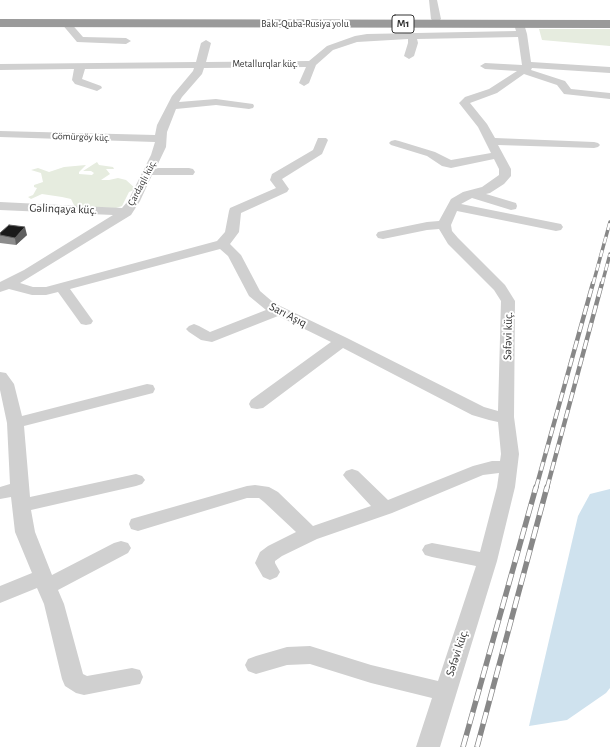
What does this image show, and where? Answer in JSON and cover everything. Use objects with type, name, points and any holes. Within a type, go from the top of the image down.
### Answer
[{"type":"highway","name":"Bakı-Quba-Rusiya yolu","points":[[0,18],[610,19]]},
{"type":"highway","name":"Bakı-Quba-Rusiya yolu","points":[[0,23],[520,29],[610,24]]},
{"type":"street","points":[[433,0],[436,19]]},
{"type":"street","points":[[66,23],[80,40],[126,41]]},
{"type":"street","points":[[520,29],[526,68]]},
{"type":"street","name":"Metallurqlar küç.","points":[[0,67],[312,64],[330,48],[355,39],[378,36],[412,36],[520,29]]},
{"type":"street","points":[[409,56],[413,43],[412,36]]},
{"type":"street","name":"Çardaqlı küç.","points":[[4,286],[112,222],[126,212],[134,201],[157,155],[163,125],[174,106],[177,96],[198,72],[206,43]]},
{"type":"street","points":[[304,83],[312,64]]},
{"type":"street","points":[[486,66],[610,70]]},
{"type":"street","points":[[80,67],[77,80],[97,88]]},
{"type":"street","points":[[526,68],[561,83],[568,92],[610,96]]},
{"type":"street","points":[[383,235],[427,226],[444,225],[453,206],[460,198],[486,190],[505,176],[505,169],[495,148],[479,120],[464,103],[470,99],[493,91],[526,68]]},
{"type":"street","points":[[174,106],[216,102],[249,106]]},
{"type":"street","name":"Gömürgöy küç.","points":[[0,134],[161,140]]},
{"type":"street","points":[[4,286],[32,291],[46,291],[62,288],[222,244],[229,238],[232,232],[235,211],[282,189],[276,180],[276,177],[318,152],[322,140]]},
{"type":"street","points":[[395,143],[431,154],[446,163],[451,164],[495,148],[594,145]]},
{"type":"street","points":[[148,171],[188,172]]},
{"type":"street","points":[[473,194],[511,206]]},
{"type":"street","name":"Gəlinqaya küç.","points":[[0,206],[126,212]]},
{"type":"street","points":[[453,206],[556,227]]},
{"type":"street","name":"Səfəvi küç.","points":[[428,747],[487,560],[506,487],[510,454],[506,417],[508,301],[500,288],[454,242],[446,232],[444,225]]},
{"type":"street","name":"Sarı Aşıq","points":[[222,244],[234,255],[259,298],[269,306],[342,341],[478,411],[489,415],[506,417]]},
{"type":"street","points":[[62,288],[86,321]]},
{"type":"street","points":[[194,328],[206,337],[212,336],[278,311]]},
{"type":"street","points":[[257,404],[342,341]]},
{"type":"street","points":[[0,377],[6,384],[9,392],[15,423],[24,532],[54,604],[73,680],[84,686],[132,677]]},
{"type":"street","points":[[15,423],[147,389]]},
{"type":"street","points":[[270,572],[266,563],[267,557],[274,551],[310,534],[385,508],[479,470],[492,467],[509,466]]},
{"type":"street","points":[[352,475],[385,508]]},
{"type":"street","points":[[0,493],[20,497],[136,480]]},
{"type":"street","points":[[138,524],[246,492],[256,491],[263,492],[271,497],[310,534]]},
{"type":"street","points":[[0,595],[45,582],[121,548]]},
{"type":"street","points":[[432,550],[487,560]]},
{"type":"street","points":[[256,665],[287,656],[310,655],[371,674],[445,692]]},
{"type":"shaded area","points":[[539,29],[610,29],[610,46],[542,40]]},
{"type":"shaded area","points":[[97,162],[99,165],[113,167],[114,169],[106,169],[110,174],[101,180],[118,178],[126,180],[136,189],[129,192],[122,206],[116,208],[75,207],[71,199],[62,197],[42,194],[31,199],[28,197],[33,195],[37,188],[34,187],[34,185],[43,182],[41,173],[31,170],[38,168],[49,172],[64,167],[86,165],[79,172],[79,174],[92,175],[94,173],[91,171],[83,171]]},
{"type":"water","points":[[610,489],[610,688],[606,693],[567,720],[529,726],[578,516],[590,494]]},
{"type":"building","points":[[9,225],[25,227],[15,238],[0,235],[0,233]]},
{"type":"railway","points":[[593,284],[610,222]]},
{"type":"railway","points":[[602,284],[610,254]]},
{"type":"railway","points":[[536,488],[593,283]]},
{"type":"railway","points":[[547,488],[602,283]]},
{"type":"railway","points":[[463,747],[536,487]]},
{"type":"railway","points":[[477,747],[547,487]]}]
